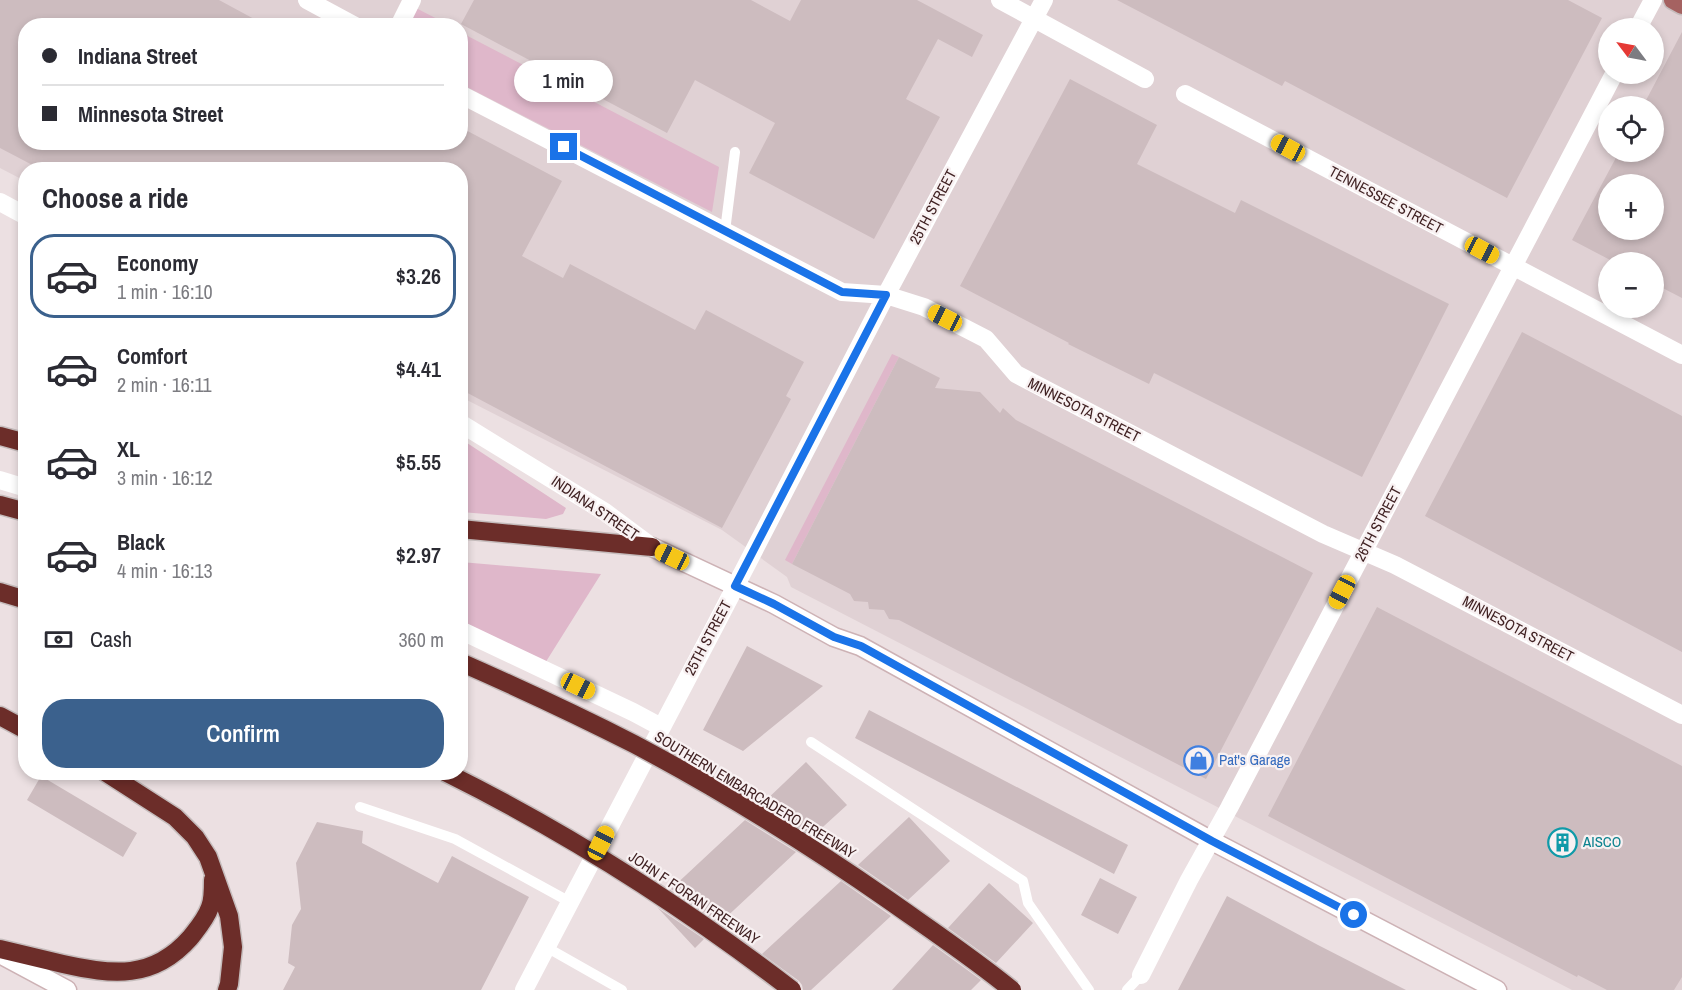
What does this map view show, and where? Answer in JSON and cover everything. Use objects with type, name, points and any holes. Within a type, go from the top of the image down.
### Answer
[{"type":"highway","points":[[0,436],[18,441]]},
{"type":"highway","points":[[0,505],[18,510]]},
{"type":"highway","points":[[468,529],[652,548]]},
{"type":"highway","points":[[0,592],[18,598]]},
{"type":"highway","name":"SOUTHERN EMBARCADERO FREEWAY","points":[[468,667],[542,699],[634,745],[730,798],[825,856],[919,921],[1012,990]]},
{"type":"highway","points":[[0,716],[18,726]]},
{"type":"highway","points":[[117,780],[175,817],[195,837],[208,857],[229,916],[232,947],[229,984],[226,990]]},
{"type":"highway","name":"JOHN F FORAN FREEWAY","points":[[461,780],[587,849],[648,887],[743,952],[792,990]]},
{"type":"highway","points":[[0,949],[89,970],[113,973],[138,971],[161,962],[182,946],[200,926],[211,906],[214,875]]},
{"type":"main road","points":[[1673,0],[1682,5]]},
{"type":"street","points":[[307,0],[340,18]]},
{"type":"street","points":[[403,18],[412,0]]},
{"type":"street","points":[[1000,0],[1145,79]]},
{"type":"street","name":"25TH STREET","points":[[524,990],[886,295],[1044,0]]},
{"type":"street","points":[[1643,18],[1653,0]]},
{"type":"street","name":"26TH STREET","points":[[1141,975],[1609,84]]},
{"type":"street","name":"TENNESSEE STREET","points":[[1185,94],[1682,355]]},
{"type":"street","name":"MINNESOTA STREET","points":[[468,98],[842,292],[886,295],[924,307],[986,339],[1016,374],[1323,534],[1395,565],[1682,715]]},
{"type":"street","points":[[0,202],[18,212]]},
{"type":"street","name":"INDIANA STREET","points":[[468,428],[604,512],[652,548],[774,604],[834,637],[861,646],[1212,841],[1497,990]]},
{"type":"street","points":[[0,480],[18,486]]},
{"type":"street","points":[[468,634],[613,702],[661,728]]},
{"type":"street","points":[[0,954],[67,990]]},
{"type":"lane","points":[[725,231],[735,152]]},
{"type":"lane","points":[[811,742],[1023,880],[1028,903],[1089,990]]},
{"type":"lane","points":[[360,807],[455,839],[570,902]]},
{"type":"lane","points":[[546,947],[622,990]]},
{"type":"lane","points":[[1127,990],[1141,975]]},
{"type":"shaded area","points":[[0,0],[1682,0],[1682,990],[1572,990],[791,587],[787,577],[722,530],[468,401],[468,162],[18,162],[18,177],[0,168]]},
{"type":"shaded area","points":[[414,7],[435,18],[409,18]]},
{"type":"shaded area","points":[[468,36],[719,167],[712,212],[468,88]]},
{"type":"shaded area","points":[[892,354],[899,357],[792,564],[785,560]]},
{"type":"shaded area","points":[[468,444],[566,508],[563,514],[546,519],[468,513]]},
{"type":"shaded area","points":[[468,563],[601,574],[542,668],[468,633]]},
{"type":"building","points":[[0,0],[219,0],[252,18],[18,18],[18,150],[468,150],[468,131],[562,181],[522,256],[563,278],[570,264],[695,330],[706,310],[804,362],[786,396],[791,399],[722,528],[468,393],[468,162],[27,162],[0,148]]},
{"type":"building","points":[[474,0],[751,0],[790,21],[801,0],[917,0],[983,35],[972,57],[938,39],[906,99],[940,117],[874,239],[749,173],[775,123],[695,80],[667,133],[468,28],[468,18],[464,18]]},
{"type":"building","points":[[1117,0],[1568,0],[1602,18],[1598,18],[1598,26],[1507,198],[1285,81],[1282,86]]},
{"type":"building","points":[[1682,32],[1682,298],[1664,289],[1664,252],[1598,254],[1572,240],[1598,191],[1598,240],[1664,240],[1664,174],[1607,174],[1614,162],[1664,162],[1664,96],[1648,96],[1655,84],[1664,84],[1664,66]]},
{"type":"building","points":[[1070,79],[1157,125],[1137,164],[1235,213],[1241,200],[1449,304],[1362,477],[1154,373],[1149,384],[960,286]]},
{"type":"building","points":[[1522,332],[1682,416],[1682,652],[1425,516]]},
{"type":"building","points":[[899,357],[940,378],[935,388],[980,392],[1000,413],[1003,408],[1016,420],[1313,573],[1206,779],[899,620],[889,619],[884,610],[869,609],[868,602],[854,601],[850,594],[792,564]]},
{"type":"building","points":[[1377,607],[1682,766],[1682,977],[1674,990],[1607,990],[1578,975],[1577,977],[1268,816]]},
{"type":"building","points":[[747,646],[823,686],[743,751],[703,730]]},
{"type":"building","points":[[869,710],[1128,845],[1114,874],[855,738]]},
{"type":"building","points":[[806,762],[847,805],[813,836],[762,804]]},
{"type":"building","points":[[39,780],[48,780],[137,833],[123,857],[27,800]]},
{"type":"building","points":[[909,817],[950,861],[908,900],[858,865]]},
{"type":"building","points":[[745,820],[796,852],[720,923],[671,889]]},
{"type":"building","points":[[317,822],[363,831],[362,843],[438,883],[452,856],[529,897],[481,990],[283,990],[295,967],[288,963],[292,925],[301,909],[296,863]]},
{"type":"building","points":[[1100,878],[1137,897],[1118,934],[1081,915]]},
{"type":"building","points":[[841,881],[891,916],[811,990],[803,990],[799,981],[762,954]]},
{"type":"building","points":[[989,883],[1033,923],[996,963],[948,928]]},
{"type":"building","points":[[1227,896],[1318,945],[1406,990],[1178,990]]},
{"type":"building","points":[[657,907],[661,910],[704,939],[695,948]]},
{"type":"building","points":[[933,945],[981,980],[971,990],[892,990]]},
{"type":"place","name":"Pat's Garage","points":[[1198,760]]},
{"type":"place","name":"AISCO","points":[[1562,842]]},
{"type":"route","points":[[564,147],[842,292],[886,295],[735,586],[774,604],[834,637],[861,646],[1212,841],[1354,915]]}]
